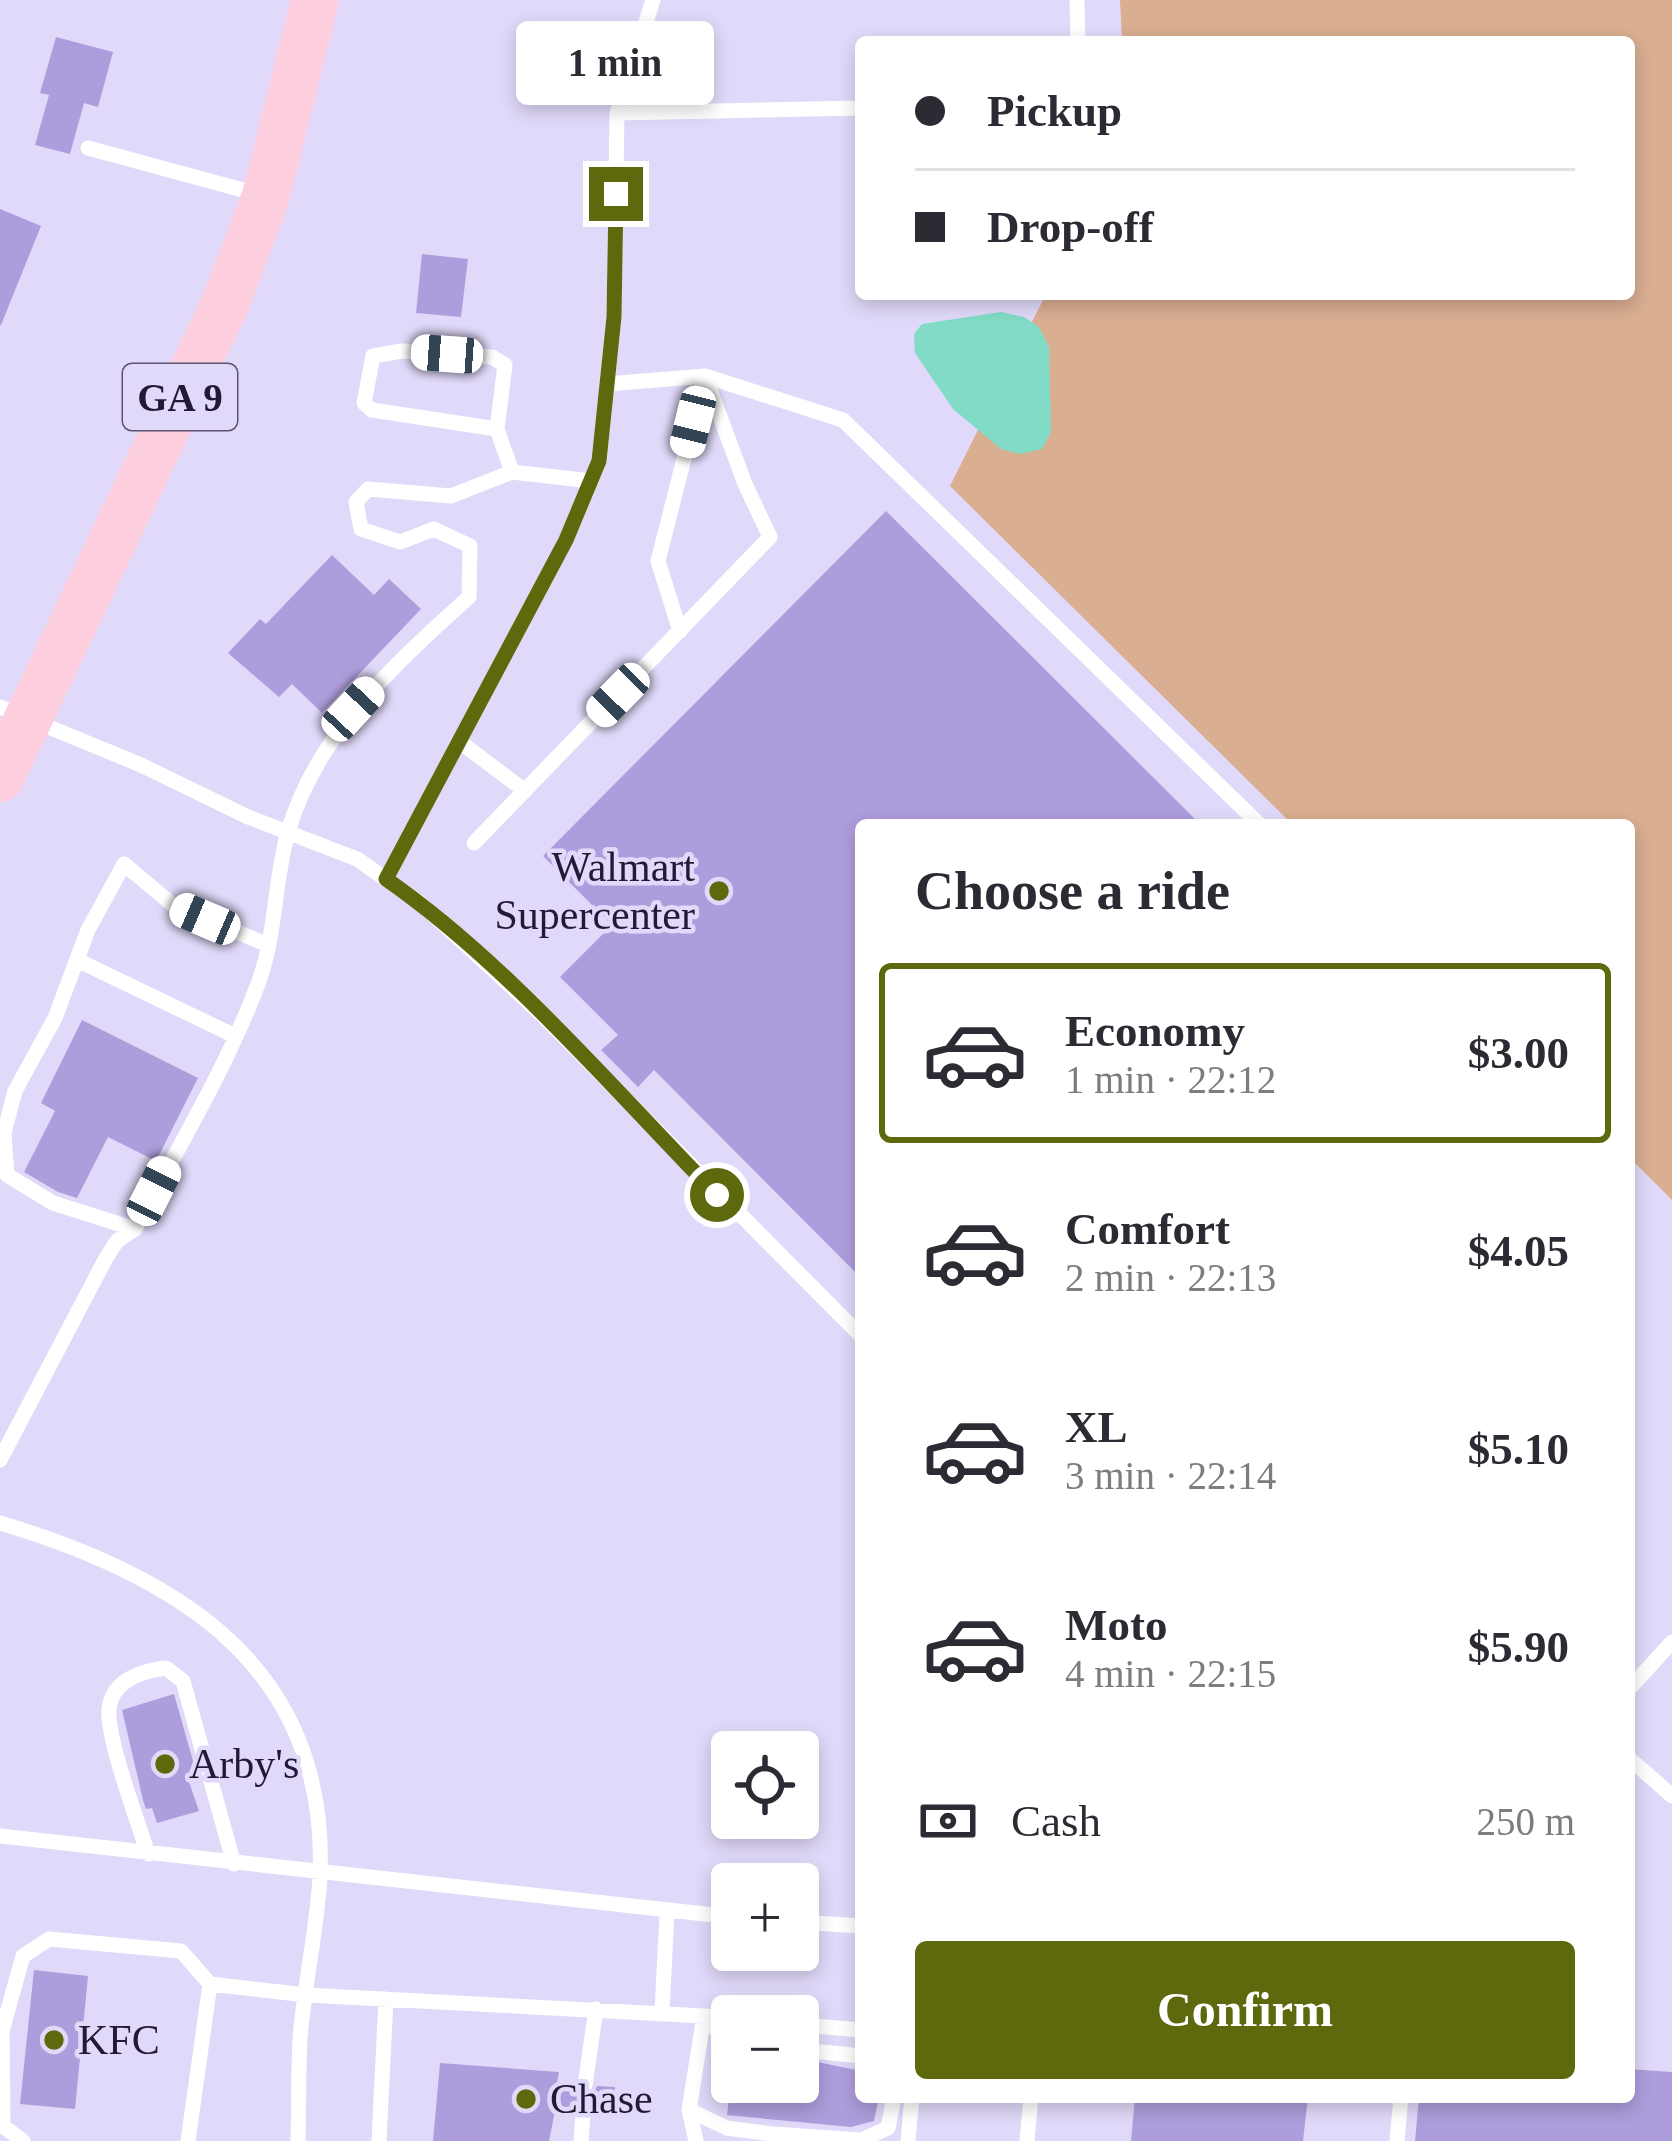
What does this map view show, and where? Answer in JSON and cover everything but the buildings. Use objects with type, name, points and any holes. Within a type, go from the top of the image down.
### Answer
[{"type":"main road","name":"GA 9","points":[[0,778],[14,712],[226,302],[266,196],[315,0]]},
{"type":"lane","points":[[386,879],[566,540],[599,461],[614,317],[617,112],[652,0]]},
{"type":"lane","points":[[1077,0],[1078,36]]},
{"type":"lane","points":[[617,112],[855,108]]},
{"type":"lane","points":[[88,148],[266,196]]},
{"type":"lane","points":[[496,429],[382,413],[364,403],[373,356],[401,351],[492,357],[505,365],[496,429],[512,472]]},
{"type":"lane","points":[[607,384],[705,376],[843,420],[1254,819]]},
{"type":"lane","points":[[474,843],[770,537],[705,376]]},
{"type":"lane","points":[[680,631],[658,561],[705,376]]},
{"type":"lane","points":[[0,1460],[106,1258],[117,1241],[135,1229],[235,1036],[260,981],[288,832],[312,778],[353,709],[470,597],[470,546],[434,529],[400,542],[361,529],[356,502],[368,489],[452,496],[512,472],[591,482]]},
{"type":"lane","points":[[14,712],[357,859],[420,903],[542,1015],[855,1330]]},
{"type":"lane","points":[[460,742],[524,791]]},
{"type":"lane","points":[[135,1229],[53,1203],[7,1175],[4,1133],[15,1091],[56,1018],[77,960],[124,864],[173,905],[268,945]]},
{"type":"lane","points":[[77,960],[235,1036]]},
{"type":"lane","points":[[0,1523],[136,1573],[187,1603],[233,1642],[275,1694],[304,1752],[318,1812],[320,1874],[301,2038],[298,2141]]},
{"type":"lane","points":[[1635,1682],[1672,1642]]},
{"type":"lane","points":[[148,1854],[109,1706],[120,1685],[143,1670],[166,1668],[183,1681],[234,1864]]},
{"type":"lane","points":[[1635,1763],[1672,1796]]},
{"type":"lane","points":[[0,1836],[711,1916]]},
{"type":"lane","points":[[662,2012],[667,1913]]},
{"type":"lane","points":[[819,1923],[855,1926]]},
{"type":"lane","points":[[23,2141],[3,2126],[2,2032],[23,1956],[49,1939],[181,1952],[210,1984],[306,1995],[711,2016]]},
{"type":"lane","points":[[188,2141],[210,1984]]},
{"type":"lane","points":[[379,2141],[386,1999]]},
{"type":"lane","points":[[585,2085],[596,2009]]},
{"type":"lane","points":[[704,2016],[711,2024]]},
{"type":"lane","points":[[696,2141],[688,2110],[704,2016]]},
{"type":"lane","points":[[819,2026],[855,2029]]},
{"type":"lane","points":[[819,2052],[855,2055]]},
{"type":"lane","points":[[688,2110],[728,2128],[861,2140],[888,2128],[893,2103]]},
{"type":"lane","points":[[908,2141],[911,2103]]},
{"type":"lane","points":[[1027,2141],[1030,2103]]},
{"type":"lane","points":[[1397,2141],[1400,2103]]},
{"type":"lane","points":[[580,2141],[583,2114]]},
{"type":"shaded area","points":[[1120,0],[1672,0],[1672,1200],[1635,1163],[1635,819],[1287,819],[950,486],[1043,300],[1635,300],[1635,36],[1122,36]]},
{"type":"shaded area","points":[[1001,312],[1024,317],[1039,327],[1049,347],[1051,432],[1042,449],[1020,454],[1001,449],[953,409],[915,353],[914,334],[922,324]]},
{"type":"place","name":"Walmart Supercenter","points":[[719,891]]},
{"type":"place","name":"Arby's","points":[[165,1764]]},
{"type":"place","name":"KFC","points":[[54,2040]]},
{"type":"place","name":"Chase","points":[[526,2099]]},
{"type":"route","points":[[616,194],[614,317],[599,461],[566,540],[386,879],[420,903],[542,1015],[717,1195]]}]
